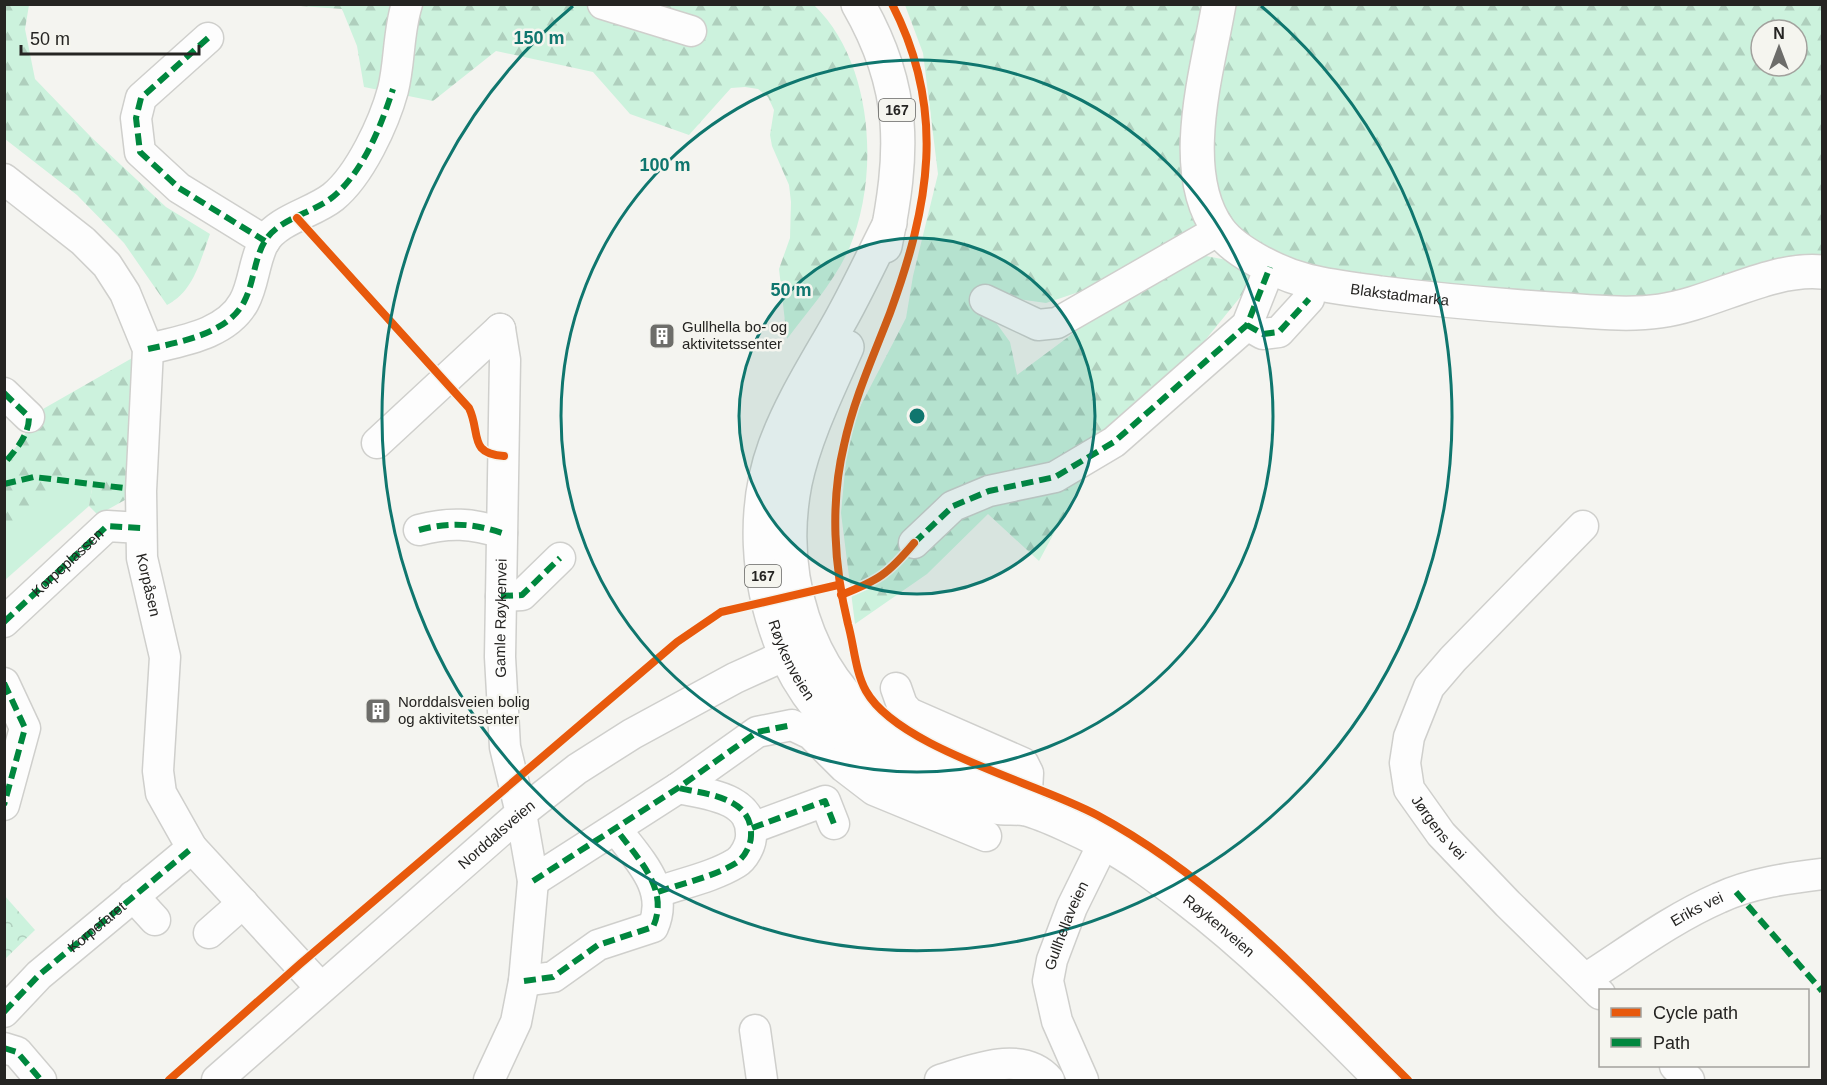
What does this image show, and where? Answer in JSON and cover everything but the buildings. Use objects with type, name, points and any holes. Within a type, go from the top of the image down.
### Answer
[{"type":"main road","name":"Røykenveien","points":[[858,4],[876,34],[897,110],[899,167],[890,223],[849,304],[789,412],[775,446],[765,481],[760,528],[766,597],[799,649],[821,712],[849,740],[877,759],[931,785],[996,807],[1026,809],[1104,842],[1154,874],[1230,933],[1274,973],[1382,1080]]},
{"type":"main road","name":"Blakstadmarka","points":[[1219,4],[1199,115],[1196,146],[1206,201],[1219,230],[1243,251],[1270,267],[1304,280],[1338,287],[1462,303],[1627,313],[1660,311],[1787,275],[1822,272]]},
{"type":"street","points":[[148,349],[199,337],[219,327],[243,303],[265,241],[279,227],[333,197],[359,166],[384,118],[393,89],[407,4]]},
{"type":"street","points":[[603,4],[691,31]]},
{"type":"street","points":[[208,38],[141,98],[136,118],[140,152],[179,188],[265,241]]},
{"type":"street","name":"Korpåsen","points":[[4,179],[83,241],[107,265],[125,293],[148,349],[141,528],[142,558],[165,657],[158,771],[161,793],[192,848],[321,988]]},
{"type":"street","points":[[985,300],[1038,325],[1057,323],[1219,230]]},
{"type":"street","points":[[914,543],[953,506],[989,491],[1055,477],[1114,442],[1247,324],[1270,267]]},
{"type":"street","points":[[1247,324],[1263,334],[1279,332],[1309,299]]},
{"type":"street","name":"Gamle Røykenvei","points":[[376,443],[500,329],[505,360],[500,657],[505,747],[521,813],[533,881],[524,981],[516,1022],[489,1080]]},
{"type":"street","points":[[4,393],[29,417]]},
{"type":"street","points":[[419,530],[463,523],[502,533]]},
{"type":"street","name":"Korpeplassen","points":[[4,622],[107,526],[141,528]]},
{"type":"street","name":"Jørgens vei","points":[[1582,526],[1453,658],[1429,687],[1412,728],[1406,763],[1409,789],[1441,834],[1593,986]]},
{"type":"street","points":[[501,596],[522,595],[560,558]]},
{"type":"street","name":"Norddalsveien","points":[[218,1080],[521,813],[577,769],[632,734],[735,678],[799,649]]},
{"type":"street","points":[[4,683],[25,728],[4,805]]},
{"type":"street","points":[[896,688],[902,705],[909,713],[1023,763],[1028,772],[1026,809]]},
{"type":"street","points":[[533,881],[678,788],[757,732],[792,725],[811,734],[844,767],[874,790],[986,836]]},
{"type":"street","points":[[658,892],[719,871],[739,861],[751,844],[752,828],[745,811],[726,798],[678,788]]},
{"type":"street","points":[[752,828],[825,801],[834,824]]},
{"type":"street","points":[[524,981],[553,977],[598,945],[653,927],[659,914],[658,892],[651,877],[616,829]]},
{"type":"street","name":"Gullhellaveien","points":[[1083,1080],[1057,1021],[1048,981],[1052,960],[1072,907],[1104,842]]},
{"type":"street","name":"Korpefaret","points":[[4,1012],[39,975],[192,848]]},
{"type":"street","name":"Eriks vei","points":[[1593,986],[1678,918],[1722,896],[1788,878],[1822,874]]},
{"type":"street","points":[[133,896],[155,920]]},
{"type":"street","points":[[209,933],[243,903]]},
{"type":"street","points":[[755,1030],[762,1080]]},
{"type":"street","points":[[4,1048],[17,1053],[41,1080]]},
{"type":"street","points":[[940,1080],[1003,1064],[1019,1063],[1041,1072],[1048,1080]]},
{"type":"street","points":[[1677,1067],[1689,1080]]},
{"type":"green space","points":[[5,4],[29,5],[25,29],[35,79],[91,137],[166,207],[210,234],[190,284],[184,292],[167,305],[124,243],[77,195],[5,139]]},
{"type":"green space","points":[[286,5],[814,5],[834,29],[849,57],[860,88],[866,121],[865,188],[859,220],[849,249],[828,285],[787,339],[779,269],[790,238],[791,202],[789,185],[772,146],[770,135],[774,110],[768,97],[758,89],[731,88],[689,135],[630,114],[593,72],[496,51],[433,101],[364,87],[357,46],[342,9]]},
{"type":"green space","points":[[905,5],[1203,5],[1201,236],[1100,285],[1046,303],[1011,298],[997,291],[973,291],[1010,342],[1017,375],[1126,294],[1201,255],[1232,261],[1255,279],[1171,382],[1120,424],[1076,492],[1039,561],[988,514],[927,574],[855,624],[841,513],[849,428],[906,318],[913,276],[938,174],[923,53]]},
{"type":"green space","points":[[1224,5],[1822,5],[1822,283],[1601,310],[1326,288],[1209,215],[1206,110]]},
{"type":"green space","points":[[148,349],[141,491],[98,515],[89,506],[93,483],[77,470],[5,533],[3,491],[5,466],[26,433],[29,417]]},
{"type":"green space","points":[[77,469],[93,483],[89,506],[5,580],[4,533]]},
{"type":"green space","points":[[4,895],[35,930],[5,959],[4,959]]},
{"type":"marked path","points":[[208,38],[141,98],[136,118],[140,152],[179,188],[265,241]]},
{"type":"marked path","points":[[148,349],[202,335],[226,322],[236,313],[247,295],[258,255],[265,241],[279,227],[326,202],[345,185],[370,147],[393,89]]},
{"type":"marked path","points":[[914,543],[953,506],[989,491],[1055,477],[1114,442],[1247,325],[1270,267]]},
{"type":"marked path","points":[[1247,325],[1263,334],[1279,332],[1309,299]]},
{"type":"marked path","points":[[4,393],[29,417],[24,437],[4,464]]},
{"type":"marked path","points":[[4,484],[34,477],[124,488]]},
{"type":"marked path","points":[[419,530],[460,525],[481,527],[502,533]]},
{"type":"marked path","points":[[4,622],[107,526],[141,528]]},
{"type":"marked path","points":[[501,596],[522,595],[560,558]]},
{"type":"marked path","points":[[4,683],[25,728],[4,805]]},
{"type":"marked path","points":[[533,881],[678,788],[757,732],[792,725]]},
{"type":"marked path","points":[[658,892],[708,876],[736,863],[744,855],[751,840],[750,823],[736,805],[714,796],[678,788]]},
{"type":"marked path","points":[[752,828],[825,801],[834,824]]},
{"type":"marked path","points":[[524,981],[553,977],[598,945],[653,927],[657,913],[655,887],[642,863],[616,829]]},
{"type":"marked path","points":[[4,1012],[39,975],[192,848]]},
{"type":"marked path","points":[[1736,892],[1822,991]]},
{"type":"marked path","points":[[4,1048],[17,1052],[41,1080]]},
{"type":"cycle path","points":[[892,4],[909,44],[920,82],[926,121],[926,158],[915,235],[890,313],[853,411],[844,445],[837,489],[835,512],[837,558],[843,602],[862,683],[883,711],[907,730],[971,762],[1097,815],[1141,841],[1183,870],[1262,936],[1408,1080]]},
{"type":"cycle path","points":[[297,218],[469,408],[480,447],[485,451],[504,456]]},
{"type":"cycle path","points":[[841,595],[882,575],[914,543]]},
{"type":"cycle path","points":[[169,1080],[300,964],[677,642],[721,612],[838,585]]},
{"type":"place","name":"Gullhella bo- og aktivitetssenter","points":[[662,336]]},
{"type":"place","name":"Norddalsveien bolig og aktivitetssenter","points":[[378,711]]}]
